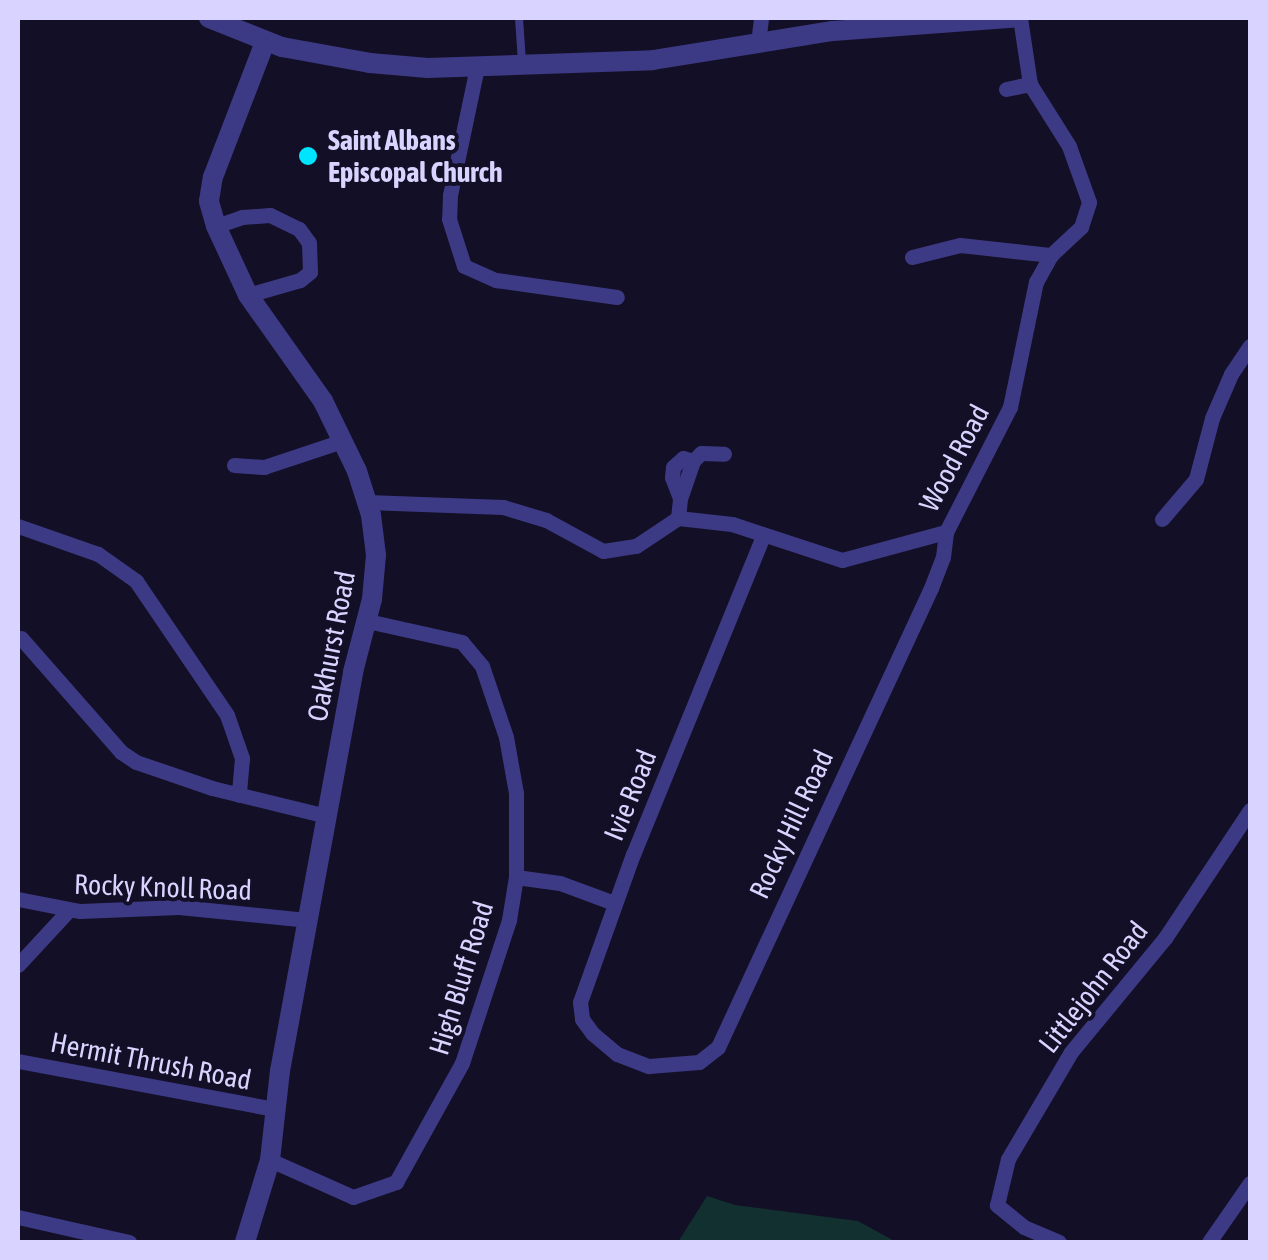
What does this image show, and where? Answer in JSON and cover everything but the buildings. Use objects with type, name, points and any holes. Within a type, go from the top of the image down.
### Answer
[{"type":"street","points":[[208,18],[265,42],[370,64],[477,67],[653,60],[893,22],[1012,18]]},
{"type":"street","points":[[758,43],[761,18]]},
{"type":"street","name":"Wood Road","points":[[678,518],[732,524],[842,560],[946,532],[1010,407],[1032,294],[1051,256],[1081,228],[1089,202],[1068,146],[1030,84],[1020,18]]},
{"type":"street","name":"Oakhurst Road","points":[[245,1242],[270,1160],[275,1109],[308,920],[376,555],[366,502],[342,441],[306,374],[248,295],[216,226],[209,201],[214,177],[265,42]]},
{"type":"street","points":[[477,67],[450,196],[449,219],[464,266],[496,280],[617,297]]},
{"type":"street","points":[[1006,89],[1030,84]]},
{"type":"street","points":[[216,226],[242,217],[270,215],[299,230],[309,243],[310,272],[300,280],[248,295]]},
{"type":"street","points":[[912,257],[960,245],[1051,256]]},
{"type":"street","points":[[1162,520],[1196,479],[1212,418],[1231,374],[1250,346]]},
{"type":"street","points":[[234,465],[264,467],[342,441]]},
{"type":"street","points":[[366,502],[502,508],[546,520],[603,551],[636,546],[678,518],[680,498],[673,468],[683,458],[693,461],[702,452],[724,454]]},
{"type":"street","points":[[18,526],[98,554],[136,581],[227,715],[242,758],[239,796]]},
{"type":"street","name":"Rocky Hill Road","points":[[627,1059],[649,1066],[682,1066],[699,1062],[718,1047],[931,588],[943,557],[946,532]]},
{"type":"street","name":"Ivie Road","points":[[627,1059],[586,1027],[580,1009],[585,981],[763,536]]},
{"type":"street","name":"High Bluff Road","points":[[270,1160],[352,1197],[396,1182],[464,1059],[509,920],[516,877],[513,765],[482,666],[462,642],[366,621]]},
{"type":"street","points":[[21,638],[121,752],[152,768],[239,796],[327,816]]},
{"type":"street","name":"Littlejohn Road","points":[[1059,1242],[1024,1228],[997,1205],[1008,1158],[1044,1093],[1164,938],[1250,810]]},
{"type":"street","points":[[516,877],[560,884],[614,903]]},
{"type":"street","name":"Rocky Knoll Road","points":[[18,899],[69,910],[179,907],[308,920]]},
{"type":"street","points":[[18,965],[69,910]]},
{"type":"street","name":"Hermit Thrush Road","points":[[18,1061],[275,1109]]},
{"type":"street","points":[[1210,1242],[1250,1183]]},
{"type":"street","points":[[18,1217],[86,1238],[130,1242]]},
{"type":"lane","points":[[519,18],[523,66]]},
{"type":"green space","points":[[707,1196],[735,1205],[858,1221],[896,1242],[678,1242]]},
{"type":"place","name":"Saint Albans Episcopal Church","points":[[308,156]]}]
